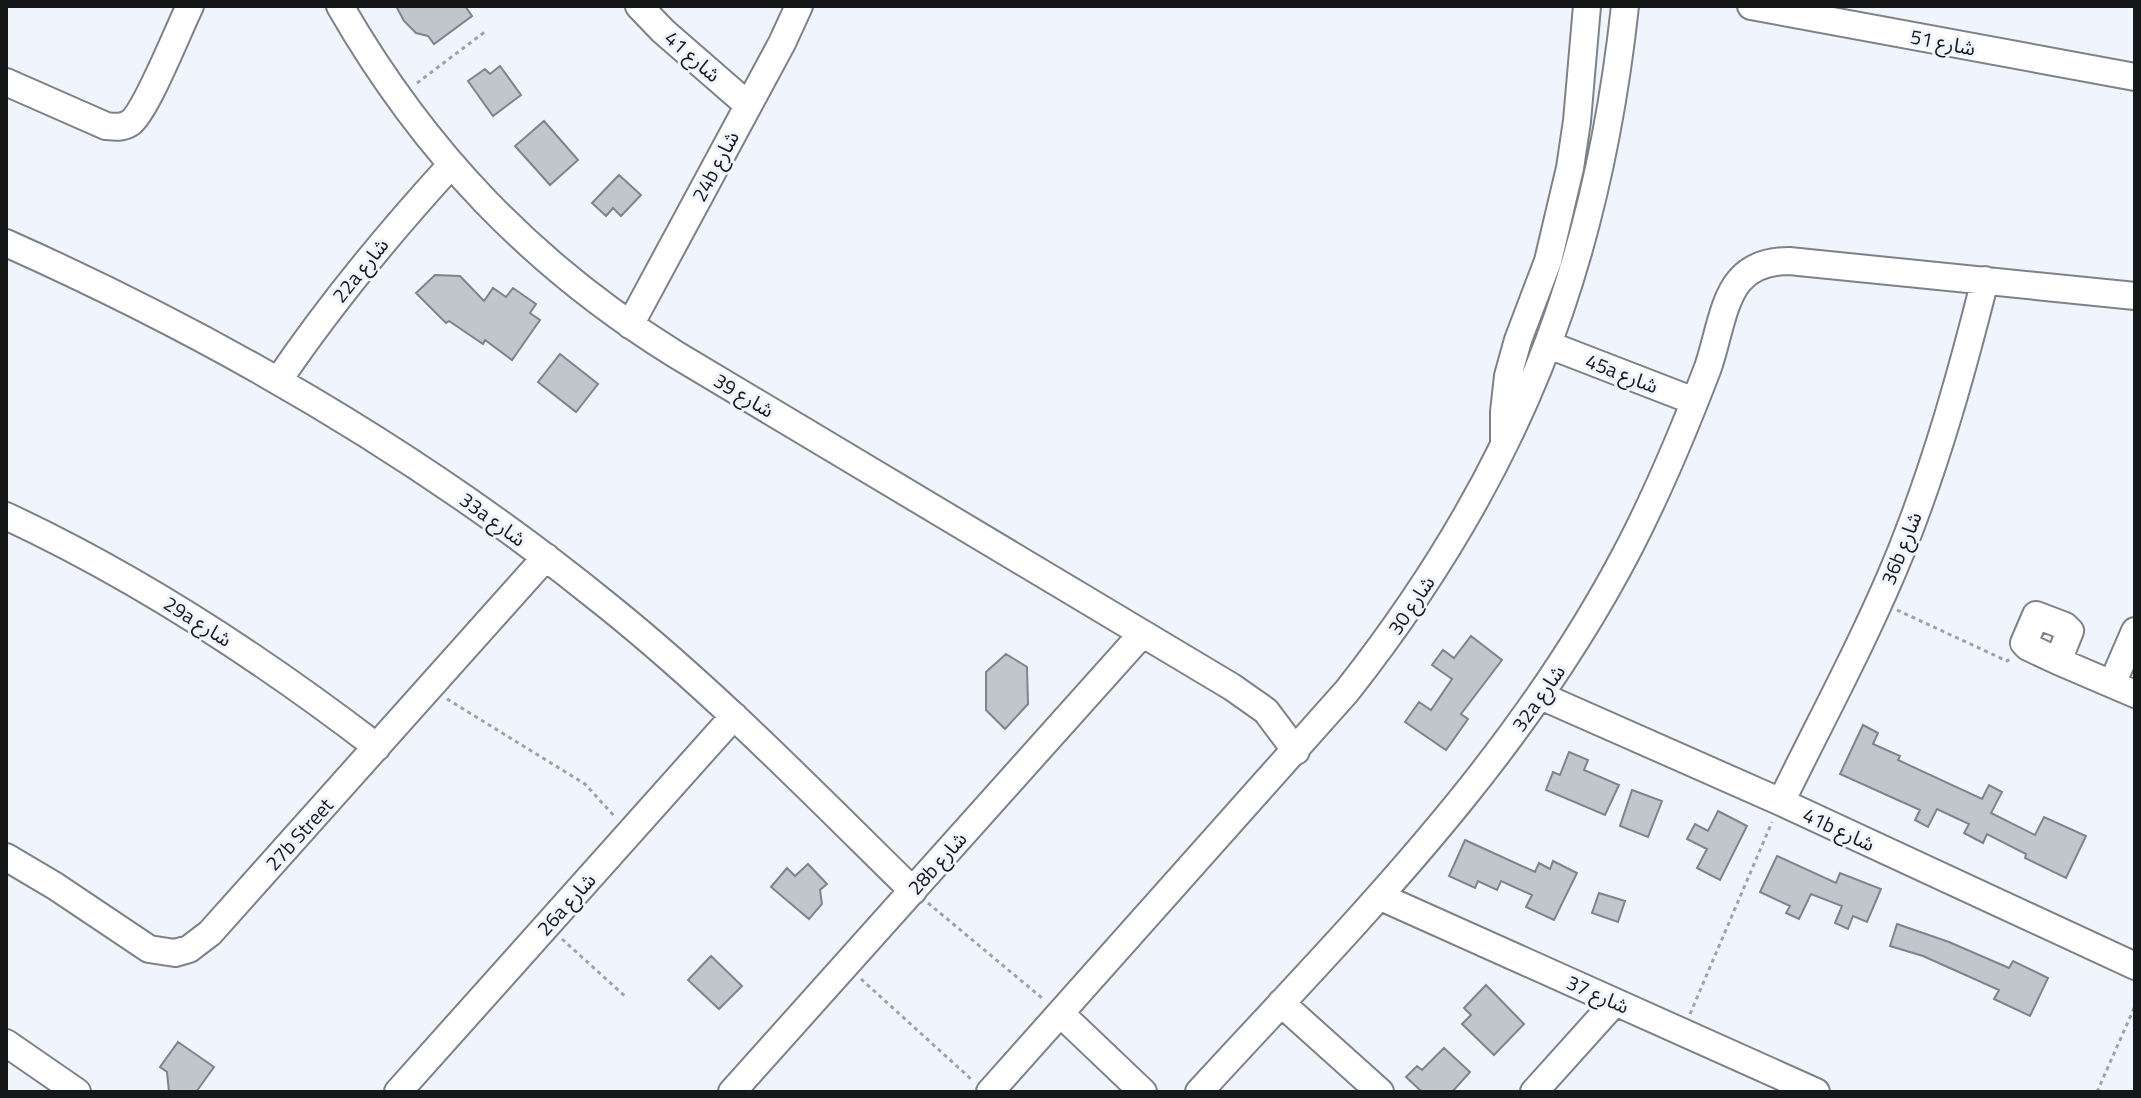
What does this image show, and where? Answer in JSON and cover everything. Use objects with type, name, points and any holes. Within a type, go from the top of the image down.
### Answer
[{"type":"street","points":[[6,82],[106,126],[119,127],[132,121],[144,103],[190,6]]},
{"type":"street","name":"شارع 39","points":[[340,6],[398,98],[451,165],[517,235],[591,296],[630,325],[1232,687],[1304,742]]},
{"type":"street","name":"شارع 41","points":[[639,6],[748,105]]},
{"type":"street","name":"24b شارع","points":[[630,325],[799,6]]},
{"type":"street","points":[[1505,448],[1504,412],[1508,376],[1548,261],[1570,168],[1587,6]]},
{"type":"street","name":"شارع 30","points":[[982,1087],[1061,1014],[1304,742],[1383,646],[1448,550],[1505,448],[1549,345],[1594,196],[1614,94],[1625,6]]},
{"type":"street","name":"شارع 51","points":[[1751,6],[2135,77]]},
{"type":"street","name":"22a شارع","points":[[278,381],[359,270],[451,165]]},
{"type":"street","name":"33a شارع","points":[[6,243],[119,296],[278,381],[415,465],[546,557],[734,716],[913,891]]},
{"type":"street","name":"32a شارع","points":[[1199,1092],[1381,897],[1438,831],[1541,696],[1578,640],[1630,547],[1670,463],[1734,287],[1751,269],[1762,264],[1789,261],[2135,296]]},
{"type":"street","name":"36b شارع","points":[[1781,802],[1879,601],[1935,461],[1985,280]]},
{"type":"street","name":"45a شارع","points":[[1549,345],[1694,401]]},
{"type":"street","name":"29a شارع","points":[[6,516],[169,602],[241,648],[377,747]]},
{"type":"street","name":"27b Street","points":[[6,857],[149,949],[175,953],[189,949],[210,933],[546,557]]},
{"type":"street","points":[[2058,661],[2070,634],[2065,626],[2036,615],[2023,640],[2028,647],[2058,661],[2123,689],[2135,631]]},
{"type":"street","name":"28b شارع","points":[[732,1092],[1142,634]]},
{"type":"street","name":"41b شارع","points":[[1541,696],[2133,962]]},
{"type":"street","name":"26a شارع","points":[[398,1092],[734,716]]},
{"type":"street","name":"شارع 37","points":[[1381,897],[1816,1092]]},
{"type":"street","points":[[1534,1092],[1615,1002]]},
{"type":"street","points":[[1281,1003],[1380,1092]]},
{"type":"street","points":[[1061,1014],[1143,1092]]},
{"type":"street","points":[[6,1043],[77,1092]]},
{"type":"path","points":[[398,98],[486,31]]},
{"type":"path","points":[[1879,601],[2007,661],[2028,647]]},
{"type":"path","points":[[431,687],[585,784],[630,833]]},
{"type":"path","points":[[1682,1032],[1781,802]]},
{"type":"path","points":[[913,891],[1061,1014]]},
{"type":"path","points":[[547,925],[627,998]]},
{"type":"path","points":[[846,965],[982,1087]]},
{"type":"path","points":[[2097,1092],[2135,1006]]},
{"type":"building","points":[[396,6],[465,6],[472,16],[434,44],[428,36],[416,33],[404,21]]},
{"type":"building","points":[[500,66],[521,95],[493,116],[468,81],[485,69],[490,74]]},
{"type":"building","points":[[544,121],[578,160],[550,185],[515,146]]},
{"type":"building","points":[[619,175],[641,195],[621,216],[613,208],[606,216],[592,203]]},
{"type":"building","points":[[435,275],[460,276],[484,301],[493,288],[506,297],[513,288],[536,304],[530,313],[540,320],[512,360],[485,340],[483,344],[449,321],[446,323],[416,293]]},
{"type":"building","points":[[560,354],[598,384],[576,412],[538,382]]},
{"type":"building","points":[[1471,636],[1502,660],[1461,714],[1468,719],[1446,750],[1405,722],[1419,702],[1431,710],[1452,679],[1432,665],[1443,650],[1454,658]]},
{"type":"building","points":[[1006,654],[1027,667],[1028,704],[1005,729],[986,710],[986,672]]},
{"type":"building","points":[[1863,725],[1878,733],[1873,744],[1900,756],[1898,760],[1982,799],[1989,785],[2002,792],[1991,813],[2035,835],[2044,817],[2086,836],[2066,878],[2025,858],[2026,854],[1987,834],[1983,843],[1964,833],[1969,824],[1937,809],[1928,827],[1915,820],[1920,810],[1840,774]]},
{"type":"building","points":[[1569,752],[1588,760],[1584,770],[1619,785],[1605,815],[1546,790],[1553,772],[1560,775]]},
{"type":"building","points":[[1632,790],[1662,801],[1648,837],[1620,826]]},
{"type":"building","points":[[1718,811],[1747,826],[1720,880],[1697,868],[1707,849],[1687,839],[1695,824],[1708,831]]},
{"type":"building","points":[[1465,840],[1535,872],[1539,863],[1550,869],[1553,861],[1577,873],[1554,920],[1526,907],[1532,895],[1501,881],[1497,890],[1478,881],[1475,888],[1449,876]]},
{"type":"building","points":[[1777,856],[1836,883],[1840,873],[1881,889],[1867,922],[1853,916],[1848,929],[1835,923],[1842,906],[1811,894],[1799,919],[1786,913],[1790,906],[1760,892]]},
{"type":"building","points":[[808,864],[827,884],[820,890],[822,904],[809,919],[771,887],[787,868],[795,876]]},
{"type":"building","points":[[1599,893],[1625,901],[1618,922],[1592,913]]},
{"type":"building","points":[[1897,924],[2009,968],[2013,961],[2048,978],[2030,1016],[1994,999],[1999,990],[1923,956],[1890,946]]},
{"type":"building","points":[[711,956],[742,986],[719,1009],[688,980]]},
{"type":"building","points":[[1486,985],[1524,1024],[1494,1055],[1462,1024],[1471,1015],[1464,1008]]},
{"type":"building","points":[[178,1042],[214,1067],[196,1092],[169,1092],[167,1072],[160,1067]]},
{"type":"building","points":[[1444,1048],[1470,1072],[1452,1092],[1422,1092],[1406,1077],[1417,1066],[1422,1070]]}]
